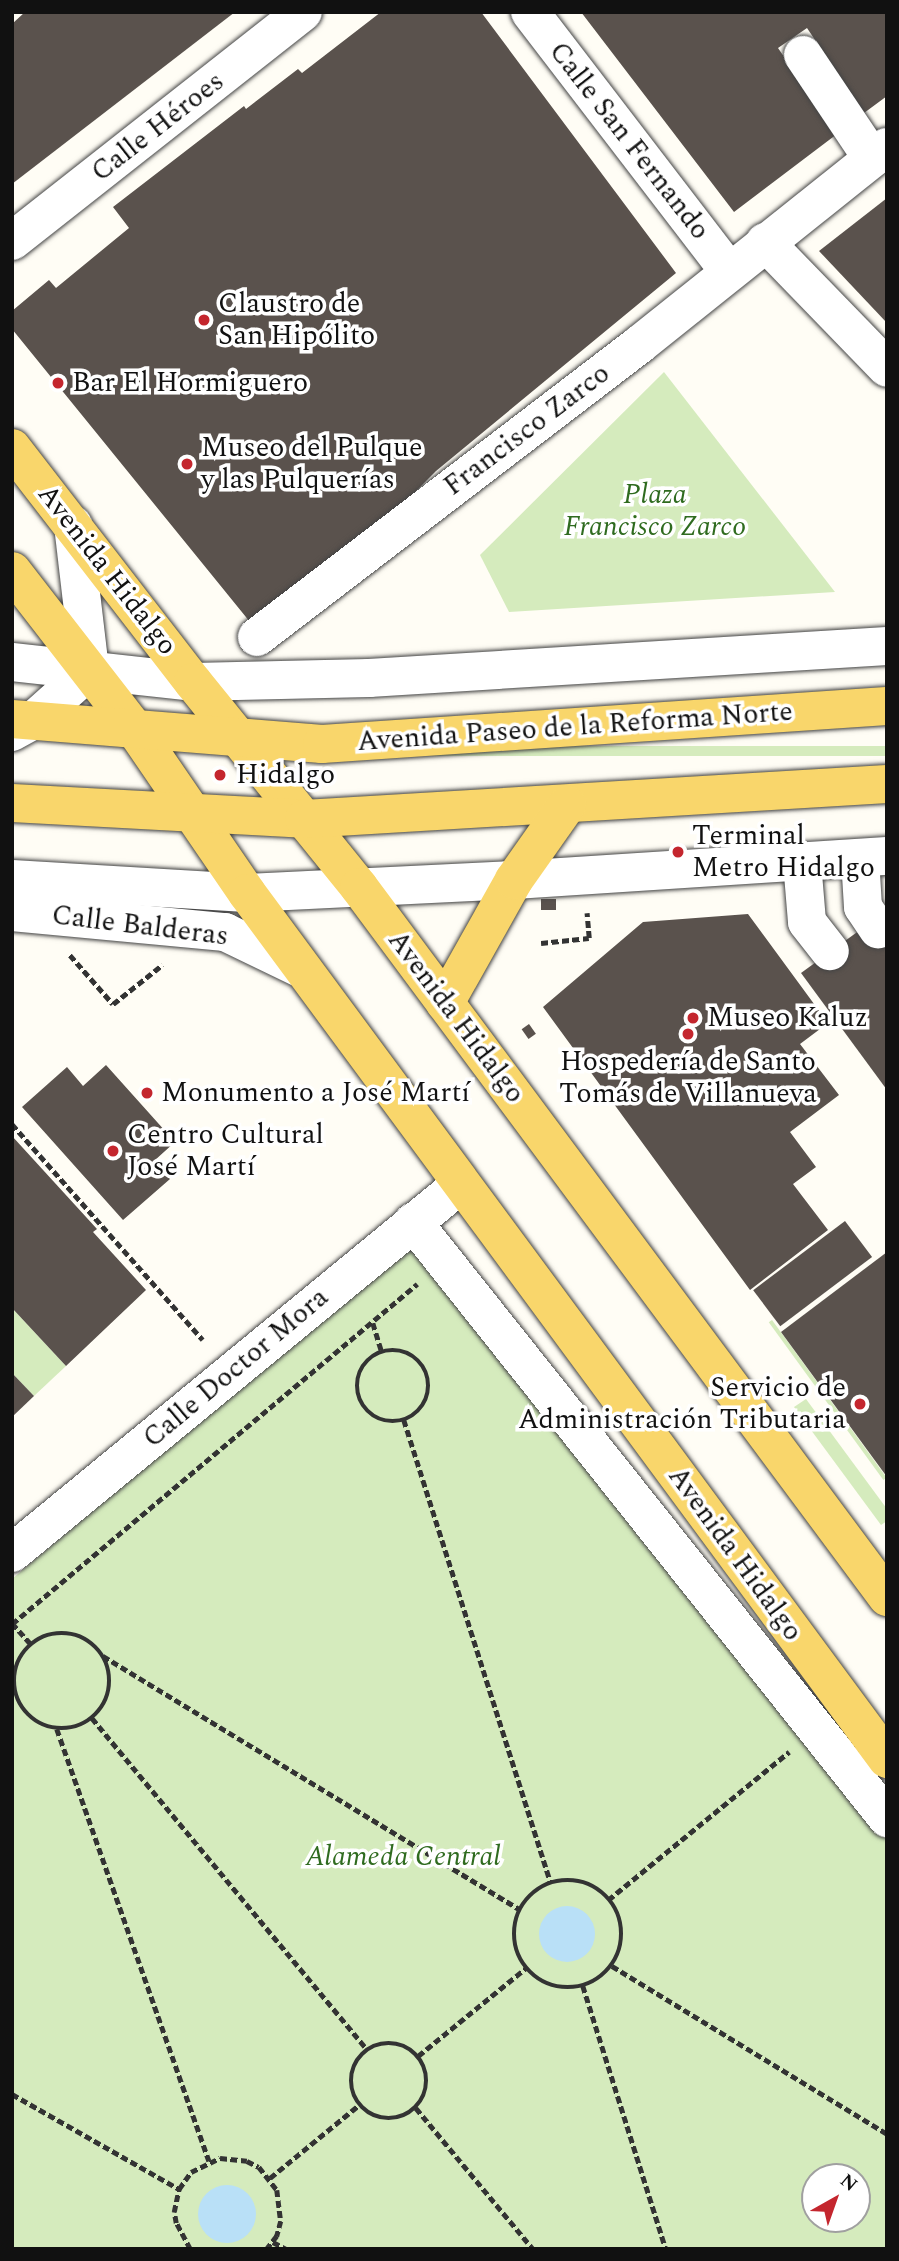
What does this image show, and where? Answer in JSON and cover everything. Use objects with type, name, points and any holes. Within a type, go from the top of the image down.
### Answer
[{"type":"main road","name":"Avenida Hidalgo","points":[[12,448],[193,682],[359,887],[887,1597]]},
{"type":"main road","name":"Avenida Hidalgo","points":[[12,571],[134,728],[192,815],[302,969],[887,1759]]},
{"type":"main road","name":"Avenida Paseo de la Reforma Norte","points":[[19,724],[134,728],[322,744],[887,706]]},
{"type":"main road","points":[[12,803],[192,815],[304,818],[567,805],[887,784]]},
{"type":"main road","points":[[445,1003],[514,880],[567,805]]},
{"type":"street","name":"Calle Héroes","points":[[12,241],[303,12]]},
{"type":"street","name":"Calle San Fernando","points":[[530,12],[729,271]]},
{"type":"street","points":[[803,55],[880,153]]},
{"type":"street","name":"Francisco Zarco","points":[[257,638],[640,344],[880,153]]},
{"type":"street","points":[[765,242],[887,368]]},
{"type":"street","points":[[73,524],[90,670]]},
{"type":"street","points":[[12,662],[193,682],[369,678],[887,646]]},
{"type":"street","points":[[19,724],[90,670]]},
{"type":"street","points":[[12,879],[247,893],[514,880],[873,857],[863,907],[878,929]]},
{"type":"street","points":[[802,862],[807,922],[830,951]]},
{"type":"street","name":"Calle Balderas","points":[[12,912],[225,932],[302,969]]},
{"type":"street","name":"Calle Doctor Mora","points":[[12,1553],[461,1184]]},
{"type":"street","points":[[413,1222],[887,1818]]},
{"type":"path","points":[[541,943],[589,938],[587,913]]},
{"type":"path","points":[[64,947],[113,1004],[162,965]]},
{"type":"path","points":[[12,1124],[203,1340]]},
{"type":"path","points":[[31,1644],[12,1623],[424,1278]]},
{"type":"path","points":[[372,1322],[382,1352]]},
{"type":"path","points":[[392,1350],[411,1355],[425,1369],[429,1378],[428,1398],[423,1407],[404,1420],[388,1422],[379,1419],[371,1414],[359,1398],[358,1380],[361,1371],[373,1356],[382,1352],[392,1350]]},
{"type":"path","points":[[404,1420],[551,1884]]},
{"type":"path","points":[[69,1633],[94,1645],[103,1656],[108,1669],[108,1696],[92,1718],[81,1725],[57,1728],[32,1718],[16,1695],[16,1668],[31,1644],[42,1637],[69,1633]]},
{"type":"path","points":[[103,1656],[520,1910]]},
{"type":"path","points":[[92,1718],[367,2049]]},
{"type":"path","points":[[57,1728],[209,2161]]},
{"type":"path","points":[[608,1900],[797,1745]]},
{"type":"path","points":[[580,1882],[591,1886],[608,1900],[616,1912],[621,1933],[618,1954],[611,1966],[597,1979],[583,1986],[554,1986],[538,1980],[526,1968],[514,1940],[520,1910],[535,1892],[551,1884],[580,1882]]},
{"type":"path","points":[[611,1966],[887,2134]]},
{"type":"path","points":[[418,2056],[526,1968]]},
{"type":"path","points":[[583,1986],[667,2249]]},
{"type":"path","points":[[394,2043],[418,2056],[428,2083],[422,2101],[406,2117],[381,2119],[359,2105],[350,2081],[358,2058],[367,2049],[394,2043]]},
{"type":"path","points":[[12,2094],[179,2189]]},
{"type":"path","points":[[270,2178],[359,2105]]},
{"type":"path","points":[[416,2108],[533,2249]]},
{"type":"path","points":[[187,2248],[179,2234],[174,2212],[179,2189],[191,2172],[209,2161],[234,2158],[247,2161],[270,2178],[282,2206],[281,2221],[273,2242],[267,2249]]},
{"type":"path","points":[[273,2242],[286,2249]]},
{"type":"green space","name":"Plaza Francisco Zarco","points":[[664,372],[835,592],[509,612],[480,555]]},
{"type":"green space","points":[[419,746],[887,746],[887,756],[419,756]]},
{"type":"green space","name":"Alameda Central","points":[[411,1244],[887,1836],[887,2249],[12,2249],[12,1579]]},
{"type":"green space","points":[[12,1308],[66,1366],[34,1396],[12,1373]]},
{"type":"green space","points":[[772,1320],[887,1478],[883,1480],[769,1322]]},
{"type":"green space","points":[[806,1399],[887,1509],[887,1521],[881,1525],[794,1407]]},
{"type":"water","points":[[567,1906],[578,1908],[587,1914],[593,1923],[593,1945],[587,1954],[578,1960],[567,1962],[556,1960],[547,1954],[541,1945],[539,1934],[541,1923],[547,1914],[556,1908]]},
{"type":"water","points":[[227,2185],[238,2187],[251,2198],[256,2214],[254,2225],[243,2238],[227,2243],[216,2241],[203,2230],[198,2214],[200,2203],[211,2190]]},
{"type":"building","points":[[25,12],[235,12],[12,184],[12,24]]},
{"type":"building","points":[[381,12],[481,12],[676,273],[436,471],[351,557],[250,622],[12,329],[12,311],[49,280],[56,288],[129,228],[113,207],[244,106],[246,109],[298,69],[302,73]]},
{"type":"building","points":[[581,12],[887,12],[887,96],[864,113],[807,28],[778,48],[837,134],[734,212]]},
{"type":"building","points":[[887,198],[887,323],[819,251]]},
{"type":"building","points":[[541,899],[556,899],[556,910],[541,910]]},
{"type":"building","name":"Hospedería de Santo Tomás de Villanueva","points":[[748,914],[828,1023],[800,1044],[839,1095],[790,1132],[816,1167],[793,1184],[828,1230],[750,1290],[543,1007],[643,922]]},
{"type":"building","points":[[887,928],[887,1090],[801,973],[860,930]]},
{"type":"building","points":[[529,1024],[536,1034],[529,1039],[522,1029]]},
{"type":"building","name":"Centro Cultural José Martí","points":[[106,1065],[175,1142],[154,1161],[170,1179],[123,1220],[22,1107],[67,1067],[83,1086]]},
{"type":"building","points":[[12,1136],[97,1229],[93,1232],[146,1290],[66,1366],[12,1308]]},
{"type":"building","points":[[845,1221],[872,1257],[780,1326],[753,1290]]},
{"type":"building","name":"Servicio de Administración Tributaria","points":[[887,1252],[887,1477],[781,1332]]},
{"type":"building","points":[[12,1373],[34,1396],[12,1417]]},
{"type":"building","points":[[794,1386],[799,1395],[793,1399],[787,1391]]},
{"type":"place","name":"Claustro de San Hipólito","points":[[204,320]]},
{"type":"place","name":"Bar El Hormiguero","points":[[58,383]]},
{"type":"place","name":"Museo del Pulque y las Pulquerías","points":[[187,464]]},
{"type":"place","name":"Hidalgo","points":[[220,775]]},
{"type":"place","name":"Terminal Metro Hidalgo","points":[[678,852]]},
{"type":"place","name":"Museo Kaluz","points":[[693,1018]]},
{"type":"place","name":"Hospedería de Santo Tomás de Villanueva","points":[[688,1034]]},
{"type":"place","name":"Monumento a José Martí","points":[[147,1093]]},
{"type":"place","name":"Centro Cultural José Martí","points":[[113,1151]]},
{"type":"place","name":"Servicio de Administración Tributaria","points":[[860,1404]]}]
